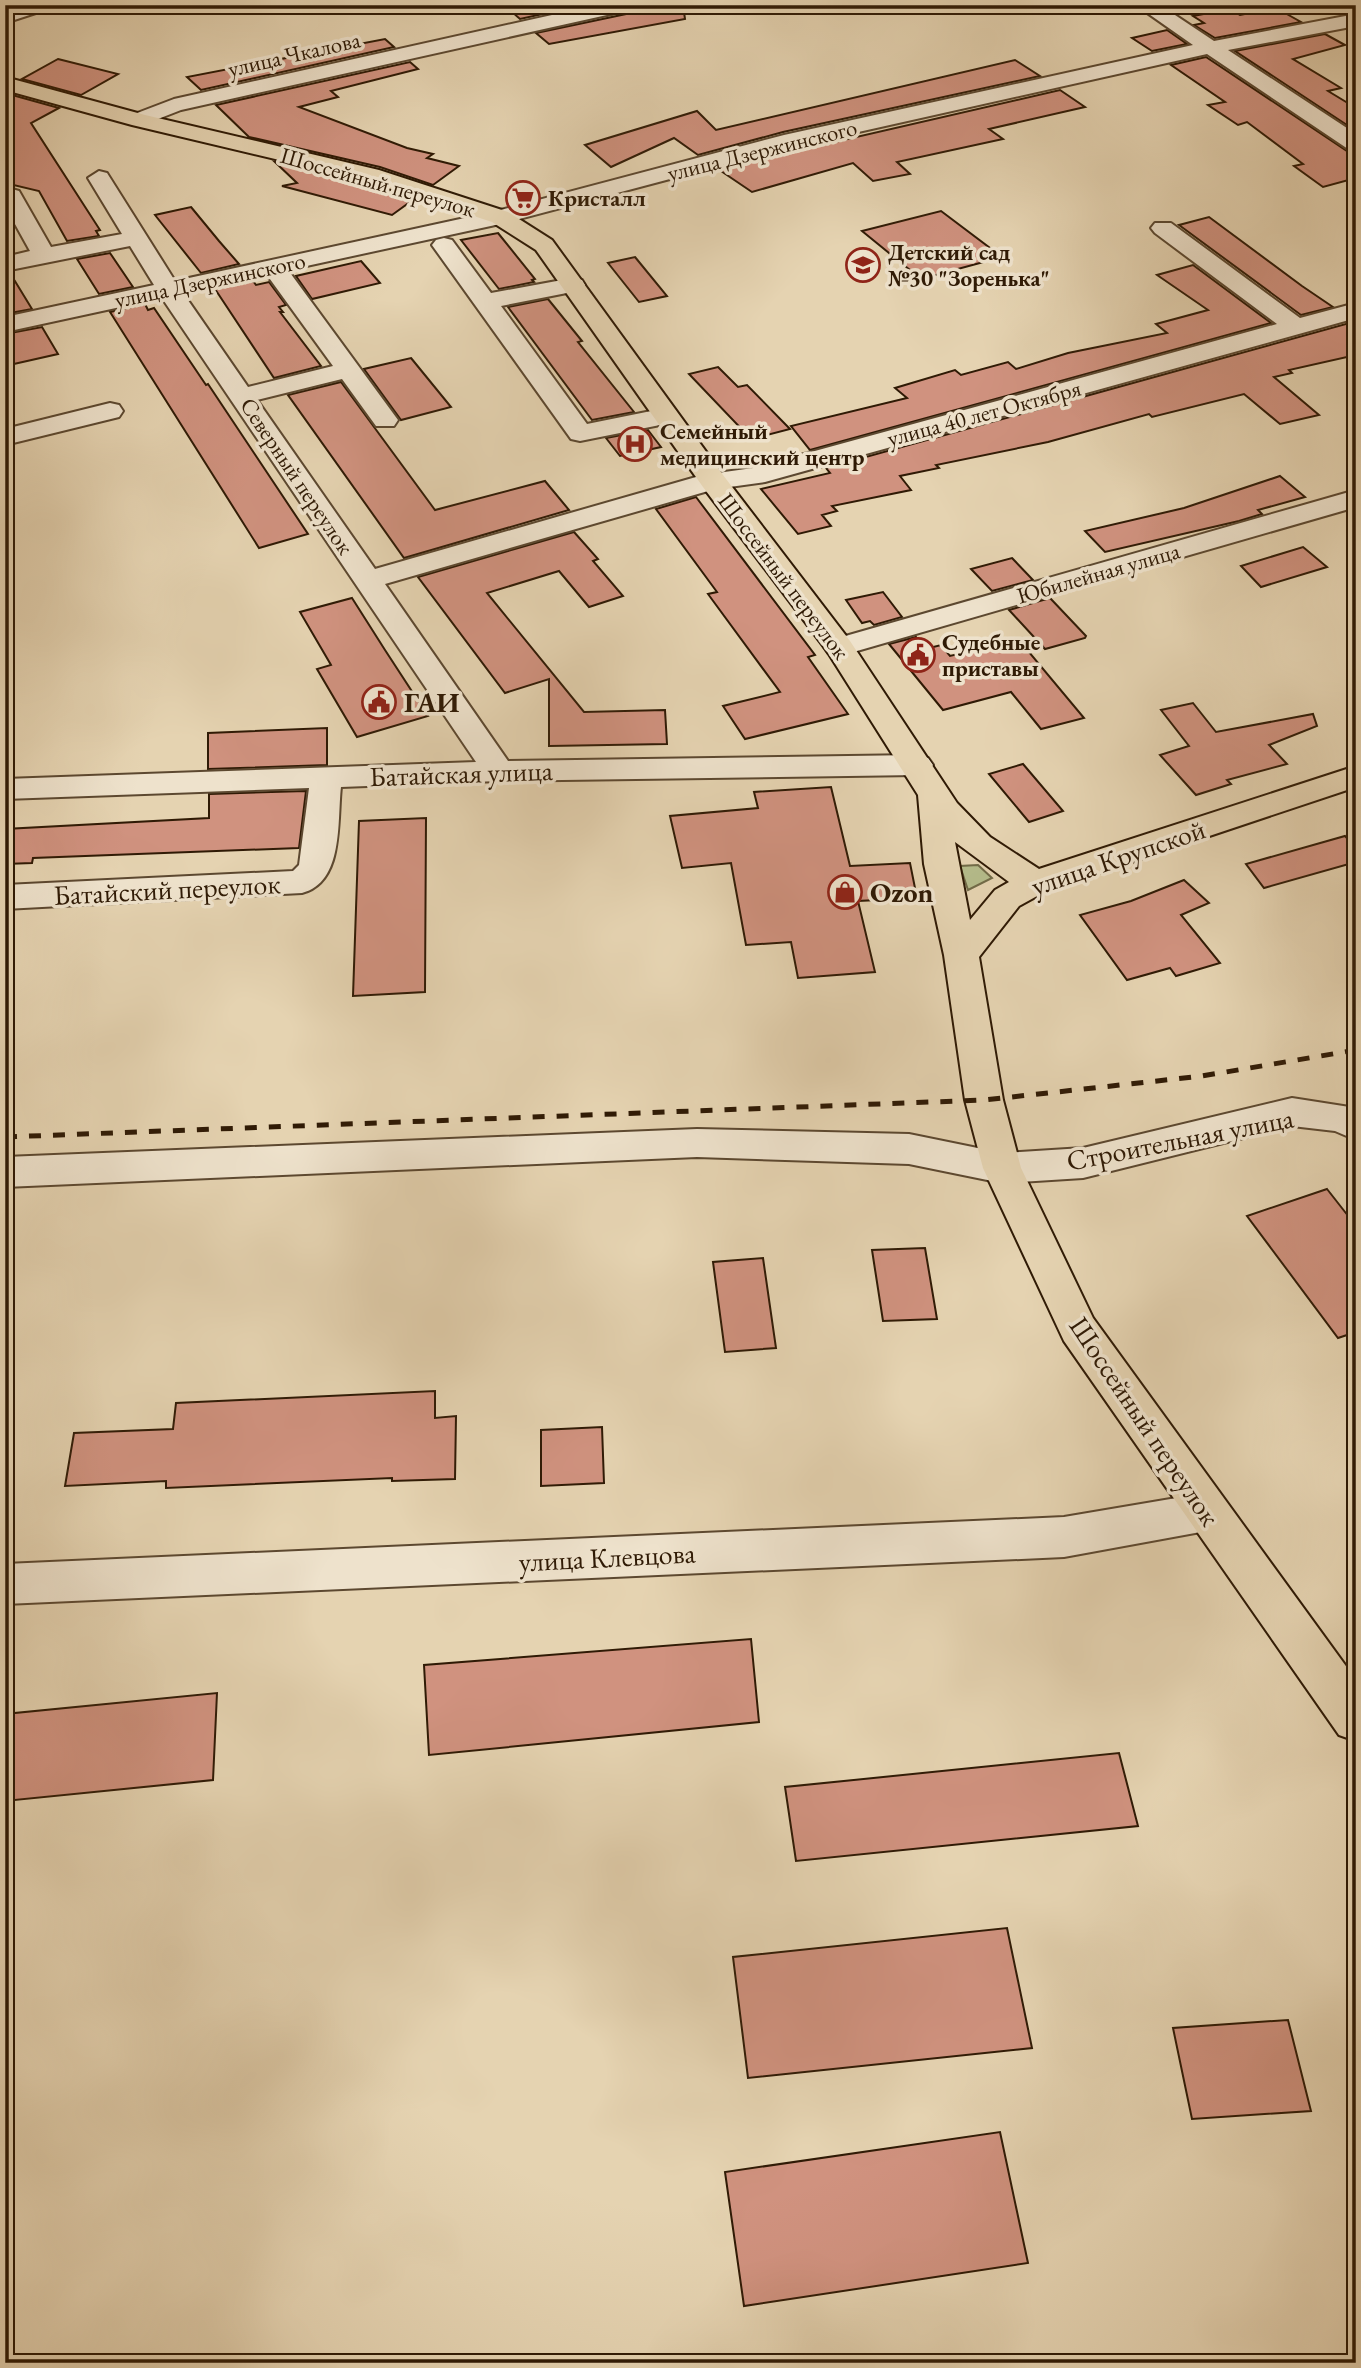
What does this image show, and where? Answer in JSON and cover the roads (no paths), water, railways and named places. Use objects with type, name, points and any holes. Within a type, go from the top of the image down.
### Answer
[{"type":"main road","name":"Шоссейный переулок","points":[[5,83],[140,120],[371,175],[500,217],[544,245],[713,481],[839,647],[934,795],[941,864],[961,956],[968,1015],[984,1100],[1002,1168],[1078,1329],[1356,1719]]},
{"type":"main road","name":"улица Крупской","points":[[961,956],[1007,898],[1036,881],[1356,776]]},
{"type":"main road","points":[[934,795],[958,830],[996,861],[1036,881]]},
{"type":"street","points":[[5,17],[41,5]]},
{"type":"street","name":"улица Чкалова","points":[[140,120],[174,105],[625,5]]},
{"type":"street","points":[[1146,5],[1356,144]]},
{"type":"street","name":"улица Дзержинского","points":[[5,325],[500,217],[784,142],[1212,47],[1356,20]]},
{"type":"street","name":"Северный переулок","points":[[99,178],[168,289],[499,771]]},
{"type":"street","points":[[5,194],[11,196],[44,255]]},
{"type":"street","points":[[1163,228],[1297,327]]},
{"type":"street","points":[[5,264],[137,239]]},
{"type":"street","points":[[444,245],[580,433],[666,416]]},
{"type":"street","points":[[274,266],[385,420]]},
{"type":"street","points":[[485,302],[573,285]]},
{"type":"street","name":"улица 40 лет Октября","points":[[368,580],[713,481],[755,476],[1356,310]]},
{"type":"street","points":[[242,397],[349,370]]},
{"type":"street","points":[[5,437],[110,411]]},
{"type":"street","name":"Юбилейная улица","points":[[839,647],[1356,498]]},
{"type":"street","name":"Батайская улица","points":[[5,789],[499,771],[917,765]]},
{"type":"street","name":"Батайский переулок","points":[[5,897],[302,882],[315,869],[326,777]]},
{"type":"street","name":"Строительная улица","points":[[5,1172],[697,1143],[909,1149],[1002,1168],[1083,1163],[1155,1143],[1292,1112],[1343,1118],[1356,1126]]},
{"type":"street","name":"улица Клевцова","points":[[5,1584],[1064,1537],[1206,1511]]},
{"type":"railway","points":[[5,1137],[984,1100],[1202,1076],[1356,1050]]},
{"type":"place","name":"Кристалл","points":[[523,198]]},
{"type":"place","name":"Детский сад №30 \"Зоренька\"","points":[[863,265]]},
{"type":"place","name":"Семейный медицинский центр","points":[[635,444]]},
{"type":"place","name":"Судебные приставы","points":[[918,655]]},
{"type":"place","name":"ГАИ","points":[[379,702]]},
{"type":"place","name":"Ozon","points":[[845,892]]}]
